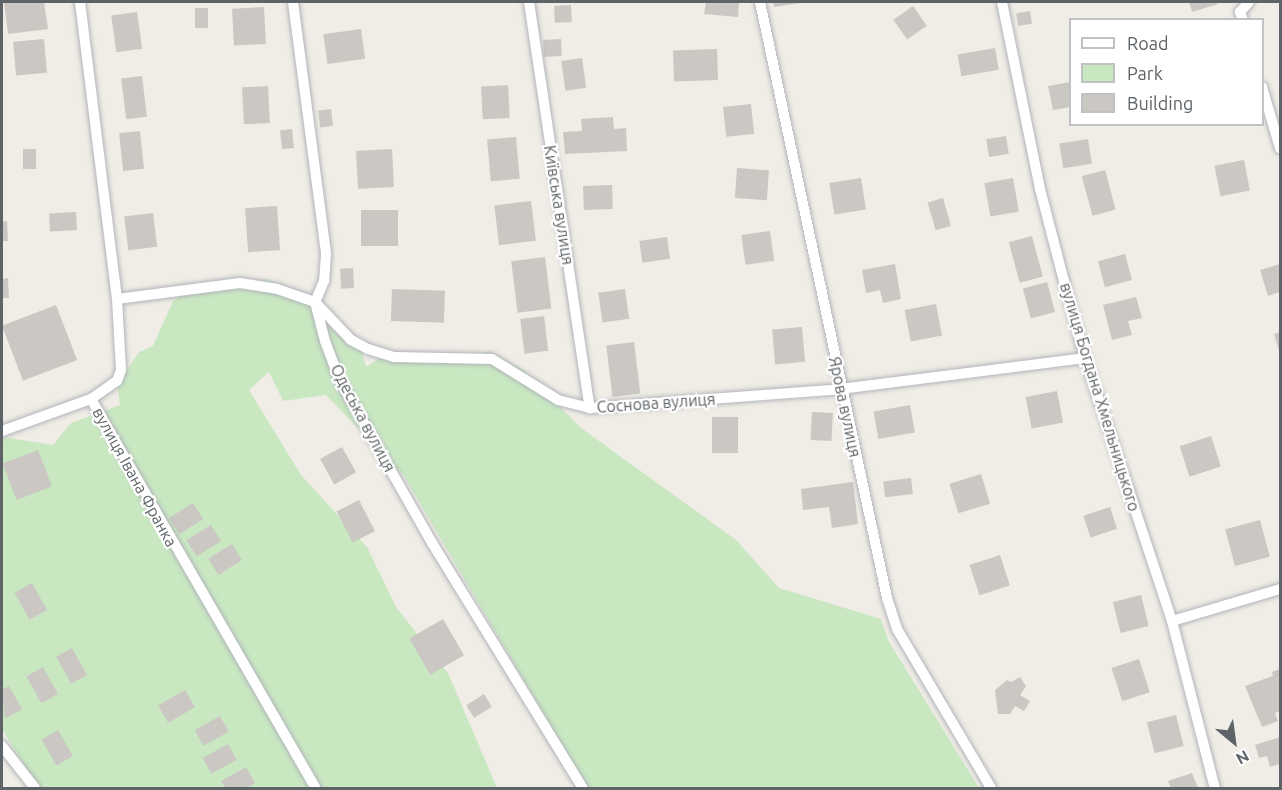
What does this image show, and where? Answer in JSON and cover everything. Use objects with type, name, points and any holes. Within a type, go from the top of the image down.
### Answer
[{"type":"street","name":"вулиця Івана Франка","points":[[80,2],[117,299],[122,370],[117,381],[91,399],[316,789]]},
{"type":"street","points":[[293,2],[326,254],[324,281],[315,303]]},
{"type":"street","name":"Київська вулиця","points":[[530,2],[590,408]]},
{"type":"street","name":"Ярова вулиця","points":[[760,2],[819,268],[840,388],[897,629],[991,789]]},
{"type":"street","name":"вулиця Богдана Хмельницького","points":[[1002,2],[1040,189],[1084,358],[1172,621],[1215,789]]},
{"type":"street","points":[[1240,11],[1249,2]]},
{"type":"street","points":[[1264,90],[1281,148]]},
{"type":"street","name":"Соснова вулиця","points":[[117,299],[240,284],[277,289],[315,303],[351,340],[368,349],[395,357],[492,359],[558,400],[590,408],[840,388],[1084,358]]},
{"type":"street","name":"Одеська вулиця","points":[[315,303],[340,381],[432,543],[583,789]]},
{"type":"street","points":[[2,431],[91,399]]},
{"type":"street","points":[[1172,621],[1281,589]]},
{"type":"street","points":[[2,746],[35,789]]},
{"type":"green space","points":[[268,279],[304,300],[361,349],[366,367],[388,353],[473,356],[489,351],[525,371],[581,428],[736,540],[779,588],[881,619],[888,640],[979,788],[587,788],[404,476],[326,395],[283,401],[269,372],[249,390],[301,475],[367,547],[396,607],[448,673],[497,788],[38,788],[2,729],[2,437],[53,445],[71,423],[120,405],[117,385],[139,352],[153,346],[173,301],[198,284]]},
{"type":"building","points":[[4,2],[44,2],[48,29],[8,34]]},
{"type":"building","points":[[706,2],[739,2],[738,17],[704,14]]},
{"type":"building","points":[[773,2],[800,2],[800,3],[774,7]]},
{"type":"building","points":[[1189,2],[1217,2],[1218,4],[1192,12]]},
{"type":"building","points":[[571,5],[572,22],[555,23],[554,6]]},
{"type":"building","points":[[913,6],[927,26],[907,39],[893,20]]},
{"type":"building","points":[[264,7],[266,44],[234,46],[232,9]]},
{"type":"building","points":[[195,8],[208,8],[208,28],[195,28]]},
{"type":"building","points":[[1030,11],[1032,24],[1018,26],[1016,13]]},
{"type":"building","points":[[137,12],[142,49],[116,52],[111,16]]},
{"type":"building","points":[[361,29],[365,59],[328,64],[323,34]]},
{"type":"building","points":[[44,39],[47,73],[16,76],[13,42]]},
{"type":"building","points":[[561,39],[562,56],[544,57],[543,40]]},
{"type":"building","points":[[995,48],[999,70],[961,76],[958,55]]},
{"type":"building","points":[[717,49],[718,80],[674,82],[673,51]]},
{"type":"building","points":[[582,58],[586,88],[565,91],[561,61]]},
{"type":"building","points":[[142,76],[147,117],[126,119],[121,79]]},
{"type":"building","points":[[1069,82],[1069,107],[1053,110],[1048,86]]},
{"type":"building","points":[[508,85],[510,118],[483,119],[481,86]]},
{"type":"building","points":[[268,86],[270,123],[244,124],[242,87]]},
{"type":"building","points":[[751,104],[754,134],[726,137],[723,107]]},
{"type":"building","points":[[331,109],[333,126],[320,127],[318,111]]},
{"type":"building","points":[[613,117],[614,129],[626,128],[627,151],[565,154],[563,132],[582,131],[581,119]]},
{"type":"building","points":[[292,129],[294,148],[282,149],[280,130]]},
{"type":"building","points":[[140,131],[144,169],[123,171],[119,133]]},
{"type":"building","points":[[1006,136],[1009,154],[989,157],[986,139]]},
{"type":"building","points":[[516,137],[520,179],[491,181],[487,140]]},
{"type":"building","points":[[1088,139],[1092,164],[1063,168],[1059,144]]},
{"type":"building","points":[[23,149],[36,149],[36,169],[23,169]]},
{"type":"building","points":[[392,149],[394,187],[358,189],[356,151]]},
{"type":"building","points":[[1244,160],[1250,190],[1220,196],[1215,166]]},
{"type":"building","points":[[737,168],[769,170],[767,200],[735,198]]},
{"type":"building","points":[[1105,170],[1116,210],[1092,216],[1082,176]]},
{"type":"building","points":[[861,178],[866,210],[834,215],[829,183]]},
{"type":"building","points":[[1013,178],[1019,211],[990,217],[984,183]]},
{"type":"building","points":[[612,185],[613,209],[584,210],[583,186]]},
{"type":"building","points":[[943,198],[951,226],[936,230],[928,202]]},
{"type":"building","points":[[531,201],[536,241],[499,245],[494,206]]},
{"type":"building","points":[[277,206],[280,250],[248,252],[245,208]]},
{"type":"building","points":[[361,210],[398,210],[398,246],[361,246]]},
{"type":"building","points":[[76,212],[77,230],[50,231],[49,213]]},
{"type":"building","points":[[153,213],[157,247],[128,250],[124,217]]},
{"type":"building","points":[[7,221],[8,241],[2,241],[2,222]]},
{"type":"building","points":[[770,231],[774,261],[745,265],[741,235]]},
{"type":"building","points":[[1032,236],[1043,277],[1020,283],[1009,242]]},
{"type":"building","points":[[667,237],[670,259],[642,263],[639,241]]},
{"type":"building","points":[[1125,254],[1132,280],[1105,287],[1098,261]]},
{"type":"building","points":[[545,257],[551,309],[518,313],[511,261]]},
{"type":"building","points":[[895,264],[901,299],[883,303],[880,290],[866,293],[862,270]]},
{"type":"building","points":[[1280,264],[1280,292],[1268,296],[1260,270]]},
{"type":"building","points":[[353,268],[354,288],[341,289],[340,269]]},
{"type":"building","points":[[8,278],[9,298],[2,298],[2,279]]},
{"type":"building","points":[[1047,282],[1055,312],[1031,318],[1023,288]]},
{"type":"building","points":[[392,289],[445,291],[444,323],[391,321]]},
{"type":"building","points":[[625,289],[629,319],[602,322],[598,293]]},
{"type":"building","points":[[1136,297],[1142,318],[1128,321],[1132,335],[1112,340],[1103,305]]},
{"type":"building","points":[[936,304],[942,335],[911,342],[905,310]]},
{"type":"building","points":[[56,305],[77,360],[23,381],[2,326]]},
{"type":"building","points":[[544,316],[548,351],[524,354],[520,319]]},
{"type":"building","points":[[802,327],[805,362],[775,364],[772,330]]},
{"type":"building","points":[[1280,332],[1280,354],[1274,334]]},
{"type":"building","points":[[634,342],[640,394],[613,397],[606,345]]},
{"type":"building","points":[[1057,391],[1063,422],[1032,429],[1026,397]]},
{"type":"building","points":[[910,405],[915,433],[878,439],[874,411]]},
{"type":"building","points":[[812,412],[833,413],[832,441],[811,440]]},
{"type":"building","points":[[712,417],[738,417],[738,453],[712,453]]},
{"type":"building","points":[[1211,436],[1221,466],[1190,477],[1180,446]]},
{"type":"building","points":[[342,447],[356,472],[334,484],[320,459]]},
{"type":"building","points":[[38,450],[52,486],[17,500],[3,464]]},
{"type":"building","points":[[981,474],[990,504],[959,513],[949,484]]},
{"type":"building","points":[[911,478],[913,494],[885,497],[883,481]]},
{"type":"building","points":[[853,482],[858,524],[832,528],[829,507],[803,510],[801,489]]},
{"type":"building","points":[[359,500],[375,531],[353,543],[337,511]]},
{"type":"building","points":[[193,503],[203,519],[179,534],[169,518]]},
{"type":"building","points":[[1110,507],[1117,529],[1090,538],[1083,516]]},
{"type":"building","points":[[1260,520],[1270,557],[1235,566],[1225,529]]},
{"type":"building","points":[[211,525],[221,541],[196,556],[186,540]]},
{"type":"building","points":[[232,544],[242,560],[218,575],[208,559]]},
{"type":"building","points":[[1000,555],[1010,585],[979,595],[970,565]]},
{"type":"building","points":[[32,583],[47,610],[30,620],[15,593]]},
{"type":"building","points":[[1141,595],[1149,626],[1121,633],[1113,602]]},
{"type":"building","points":[[443,619],[464,655],[430,675],[409,638]]},
{"type":"building","points":[[72,648],[87,675],[71,684],[56,657]]},
{"type":"building","points":[[1139,659],[1150,692],[1122,701],[1111,668]]},
{"type":"building","points":[[43,667],[58,694],[41,703],[26,676]]},
{"type":"building","points":[[1280,669],[1280,711],[1275,713],[1278,721],[1262,727],[1245,686],[1273,676],[1272,672]]},
{"type":"building","points":[[1020,677],[1026,686],[1020,695],[1030,701],[1024,711],[1015,706],[1010,714],[998,714],[995,690],[1007,680],[1011,682]]},
{"type":"building","points":[[9,686],[22,709],[5,719],[2,690]]},
{"type":"building","points":[[185,690],[195,707],[168,723],[158,706]]},
{"type":"building","points":[[484,694],[492,707],[474,718],[466,705]]},
{"type":"building","points":[[1176,715],[1184,746],[1155,753],[1147,722]]},
{"type":"building","points":[[220,716],[229,732],[203,746],[195,730]]},
{"type":"building","points":[[58,730],[73,756],[57,765],[42,740]]},
{"type":"building","points":[[1280,737],[1280,764],[1270,767],[1267,756],[1259,758],[1255,745]]},
{"type":"building","points":[[228,744],[237,760],[211,774],[203,758]]},
{"type":"building","points":[[246,767],[255,783],[246,788],[225,788],[221,781]]},
{"type":"building","points":[[1192,773],[1198,788],[1171,788],[1168,781]]}]
